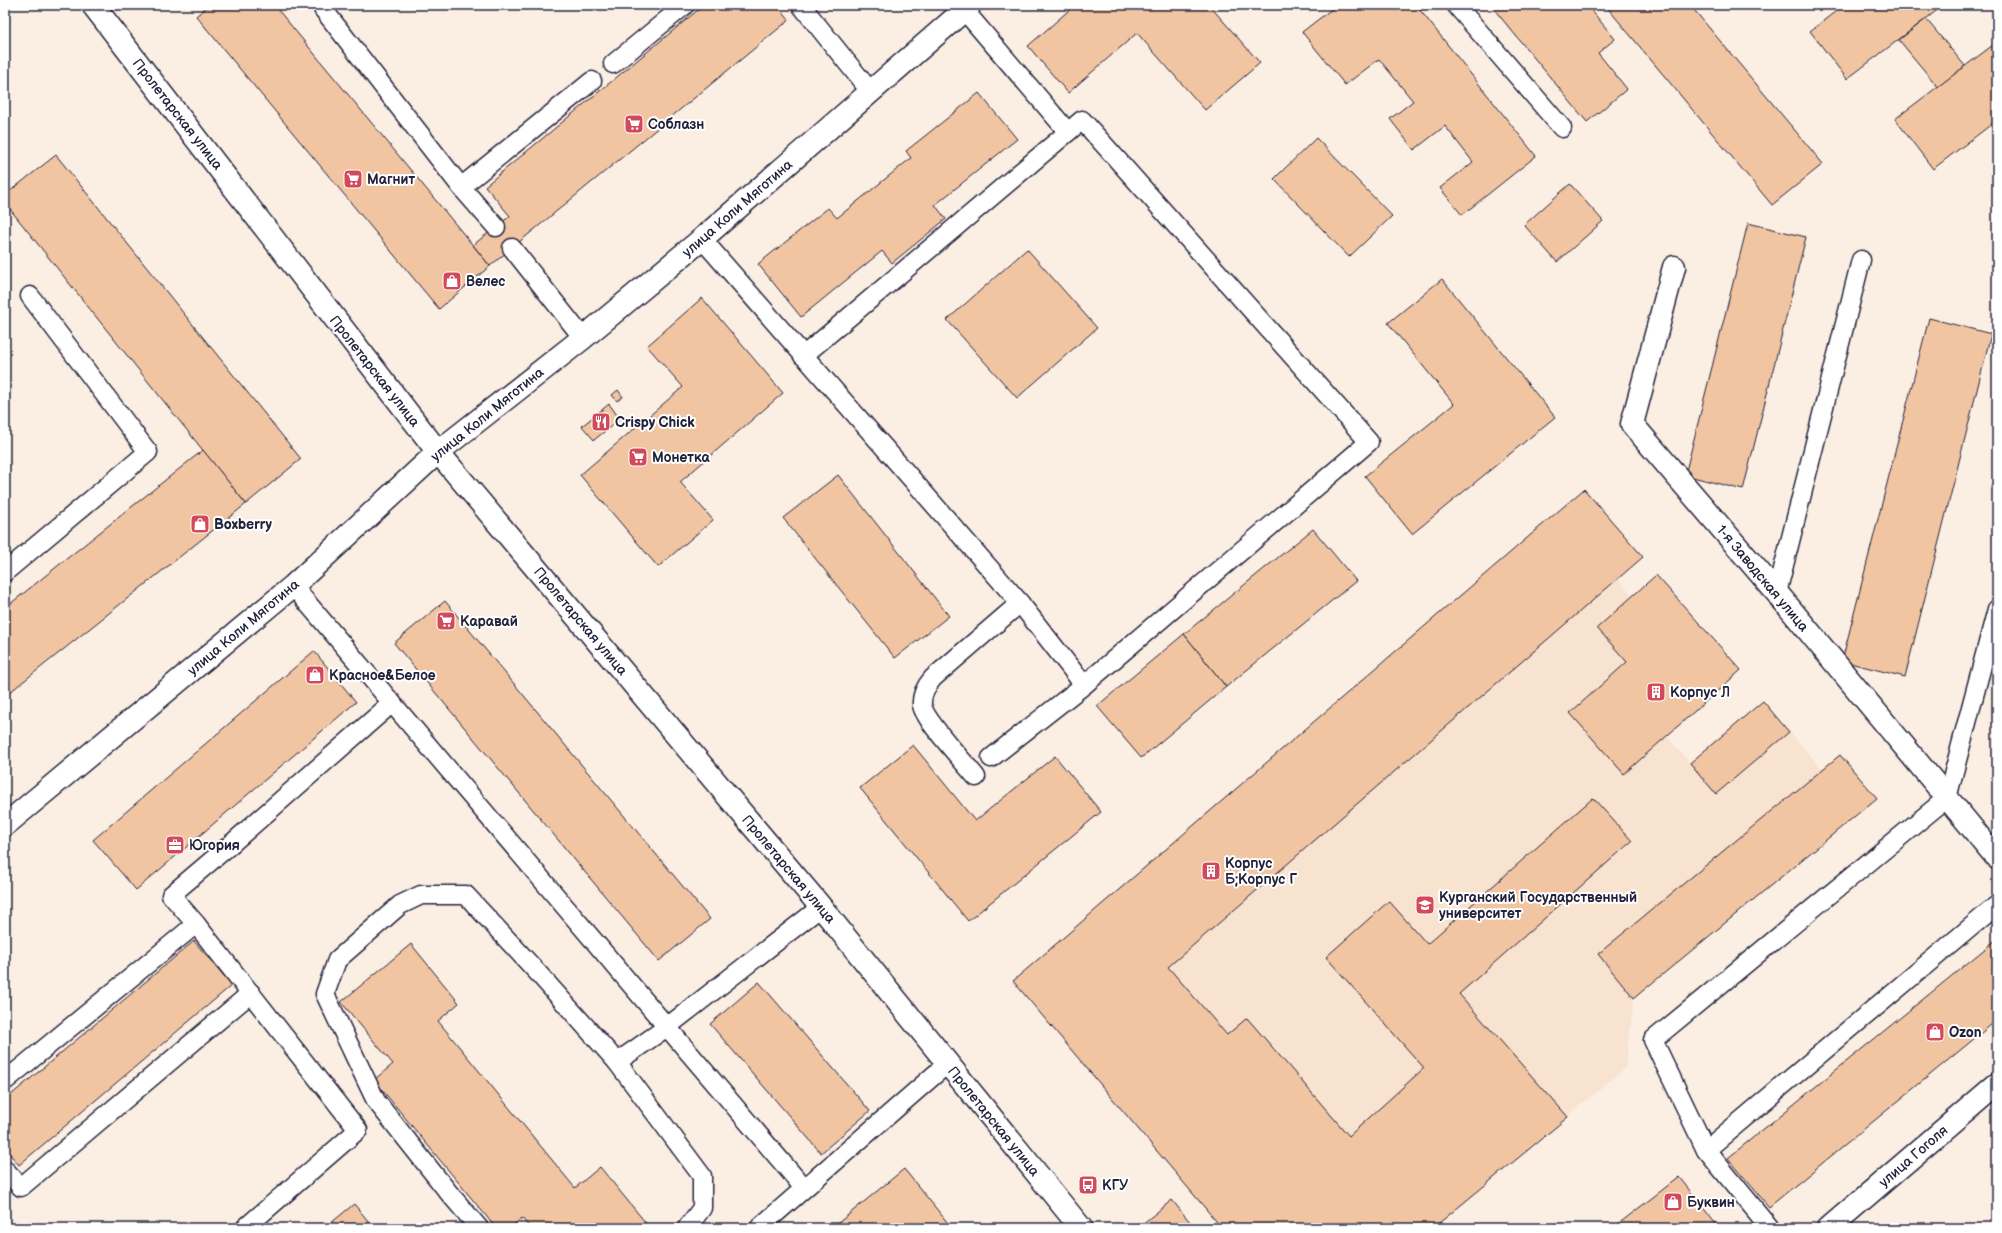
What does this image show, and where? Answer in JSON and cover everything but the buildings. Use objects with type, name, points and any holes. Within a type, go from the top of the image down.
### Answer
[{"type":"main road","name":"Пролетарская улица","points":[[93,5],[438,452],[821,907],[1081,1228]]},
{"type":"main road","name":"улица Коли Мяготина","points":[[5,824],[293,586],[438,452],[583,338],[702,239],[967,8]]},
{"type":"main road","name":"1-я Заводская улица","points":[[1674,267],[1632,424],[1777,593],[1997,858]]},
{"type":"main road","name":"улица Гоголя","points":[[1829,1228],[1997,1084]]},
{"type":"lane","points":[[327,5],[323,9],[461,187],[496,227]]},
{"type":"lane","points":[[613,64],[685,5]]},
{"type":"lane","points":[[801,5],[870,91]]},
{"type":"lane","points":[[1456,5],[1562,128]]},
{"type":"lane","points":[[967,8],[1068,132]]},
{"type":"lane","points":[[461,187],[592,82]]},
{"type":"lane","points":[[803,356],[1082,120],[1369,442],[1084,685],[991,758]]},
{"type":"lane","points":[[702,239],[1020,603],[1084,685]]},
{"type":"lane","points":[[512,248],[583,338]]},
{"type":"lane","points":[[1777,593],[1861,260]]},
{"type":"lane","points":[[5,572],[148,452],[30,296]]},
{"type":"lane","points":[[293,586],[804,1188]]},
{"type":"lane","points":[[976,777],[924,714],[922,695],[926,686],[934,678],[1020,603]]},
{"type":"lane","points":[[1770,1228],[1706,1150],[1653,1040],[1947,798],[1997,610]]},
{"type":"lane","points":[[246,1228],[358,1130],[196,924],[171,895],[392,703]]},
{"type":"lane","points":[[479,1228],[448,1193],[376,1101],[325,994],[337,960],[400,905],[421,895],[466,895],[617,1062],[702,1176],[702,1208],[687,1228]]},
{"type":"lane","points":[[1706,1150],[1997,905]]},
{"type":"lane","points":[[617,1062],[821,907]]},
{"type":"lane","points":[[5,1081],[196,924]]},
{"type":"lane","points":[[5,1170],[21,1187],[250,993]]},
{"type":"lane","points":[[759,1228],[948,1063]]},
{"type":"shaded area","name":"Курганский Государственный университет","points":[[1584,489],[1643,557],[1618,579],[1632,596],[1656,575],[1741,670],[1667,737],[1689,762],[1763,701],[1822,769],[1840,755],[1877,798],[1634,998],[1625,1068],[1433,1228],[1078,1056],[1013,981]]},
{"type":"place","name":"Соблазн","points":[[634,124]]},
{"type":"place","name":"Магнит","points":[[353,179]]},
{"type":"place","name":"Велес","points":[[452,281]]},
{"type":"place","name":"Crispy Chick","points":[[601,422]]},
{"type":"place","name":"Монетка","points":[[638,457]]},
{"type":"place","name":"Boxberry","points":[[200,524]]},
{"type":"place","name":"Каравай","points":[[446,621]]},
{"type":"place","name":"Красное&Белое","points":[[315,675]]},
{"type":"place","name":"Корпус Л","points":[[1656,692]]},
{"type":"place","name":"Югория","points":[[175,845]]},
{"type":"place","name":"Корпус Б;Корпус Г","points":[[1211,871]]},
{"type":"place","name":"Курганский Государственный университет","points":[[1425,905]]},
{"type":"place","name":"Ozon","points":[[1935,1032]]},
{"type":"place","name":"КГУ","points":[[1088,1185]]},
{"type":"place","name":"Буквин","points":[[1673,1202]]}]
